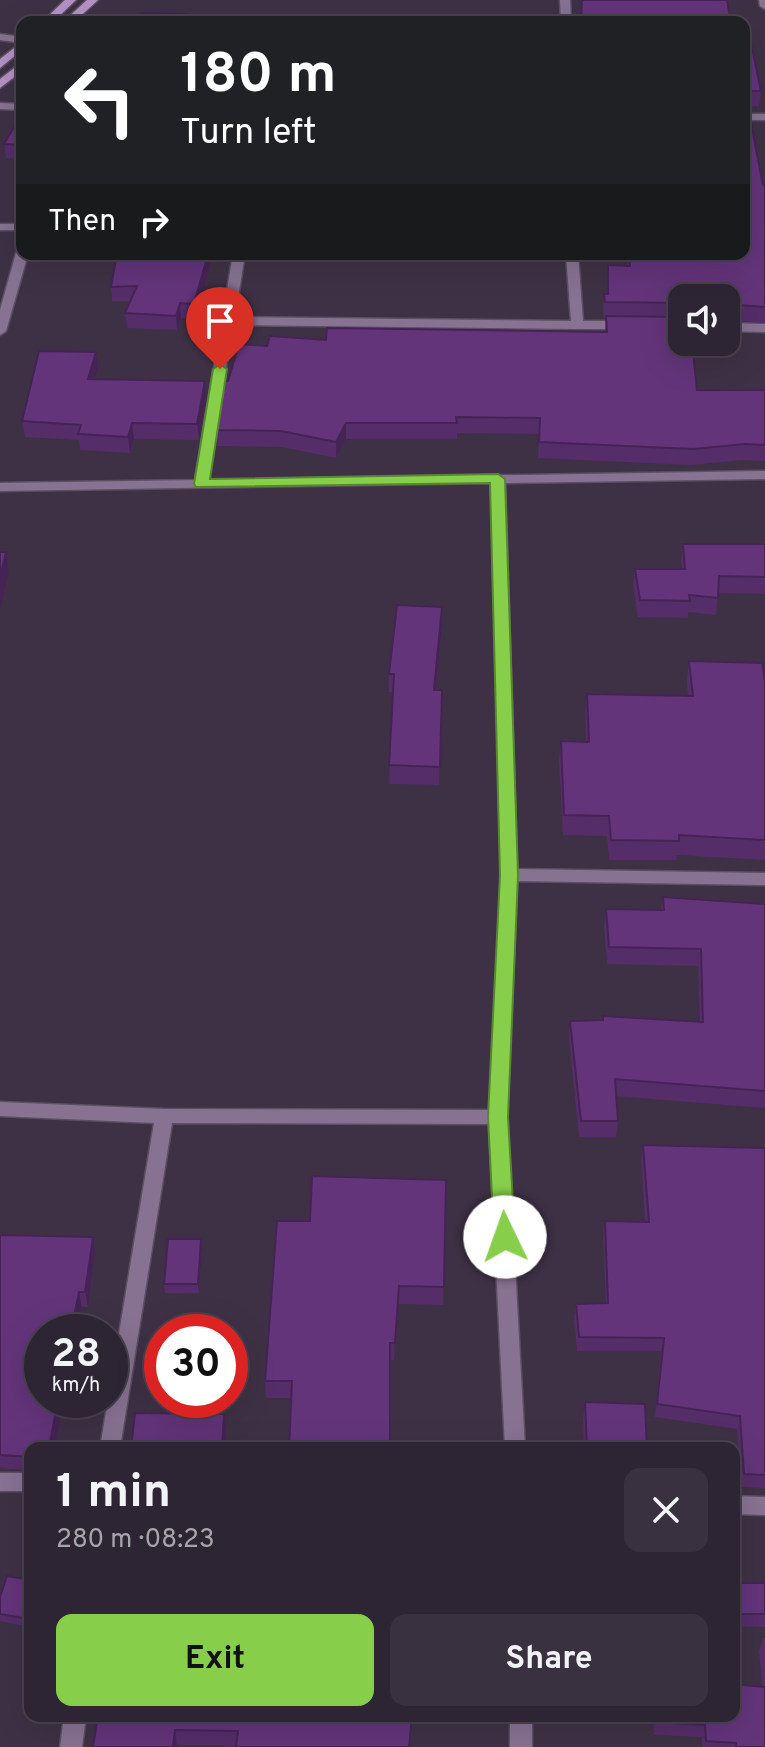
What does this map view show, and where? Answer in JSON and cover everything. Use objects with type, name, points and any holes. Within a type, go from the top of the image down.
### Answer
[{"type":"street","points":[[54,16],[71,0]]},
{"type":"street","points":[[75,16],[93,0]]},
{"type":"street","points":[[0,65],[16,48]]},
{"type":"street","points":[[0,85],[16,70]]},
{"type":"street","points":[[0,331],[20,260]]},
{"type":"street","points":[[201,484],[238,260]]},
{"type":"street","points":[[572,260],[577,325]]},
{"type":"street","points":[[229,321],[637,325]]},
{"type":"street","points":[[740,327],[765,328]]},
{"type":"street","points":[[0,487],[765,475]]},
{"type":"street","points":[[498,479],[509,875],[498,1117],[515,1442]]},
{"type":"street","points":[[509,875],[765,879]]},
{"type":"street","points":[[0,1109],[164,1116],[498,1117]]},
{"type":"street","points":[[111,1442],[164,1116]]},
{"type":"street","points":[[0,1482],[24,1482]]},
{"type":"street","points":[[740,1505],[765,1506]]},
{"type":"street","points":[[71,1747],[74,1722]]},
{"type":"street","points":[[521,1722],[521,1747]]},
{"type":"building","points":[[582,0],[727,0],[730,16],[581,16]]},
{"type":"building","points":[[141,13],[186,14],[185,16],[140,16]]},
{"type":"building","points":[[750,38],[761,91],[750,91]]},
{"type":"building","points":[[750,118],[765,185],[765,307],[740,305],[740,284],[668,284],[668,303],[605,302],[608,265],[630,266],[630,260],[750,260]]},
{"type":"building","points":[[16,124],[16,145],[4,144]]},
{"type":"building","points":[[116,260],[206,260],[194,304],[180,303],[176,316],[125,313],[137,286],[111,287]]},
{"type":"building","points":[[606,316],[668,317],[668,356],[693,356],[697,390],[765,390],[765,445],[693,449],[539,442],[540,418],[456,417],[457,423],[346,423],[336,442],[281,431],[216,430],[223,381],[228,381],[239,344],[267,346],[270,336],[326,340],[327,328],[607,332]]},
{"type":"building","points":[[39,351],[96,352],[88,379],[205,381],[197,424],[132,423],[128,437],[78,434],[81,425],[22,421]]},
{"type":"building","points":[[683,544],[765,544],[765,577],[719,576],[718,598],[689,595],[690,601],[640,600],[635,569],[685,569]]},
{"type":"building","points":[[0,552],[6,552],[0,578]]},
{"type":"building","points":[[397,605],[442,607],[434,690],[442,690],[440,767],[389,765],[394,674],[389,674]]},
{"type":"building","points":[[689,661],[762,663],[765,682],[765,840],[679,835],[679,841],[611,840],[609,816],[564,815],[561,741],[589,742],[587,694],[693,696]]},
{"type":"building","points":[[663,897],[765,904],[765,1091],[615,1079],[618,1121],[581,1121],[570,1021],[603,1020],[603,1016],[703,1022],[701,949],[609,947],[606,909],[664,910]]},
{"type":"building","points":[[643,1145],[765,1148],[765,1475],[744,1474],[740,1416],[657,1404],[664,1338],[579,1337],[576,1304],[608,1303],[605,1221],[649,1222]]},
{"type":"building","points":[[312,1176],[446,1180],[444,1287],[399,1286],[395,1343],[390,1343],[390,1442],[289,1442],[292,1381],[265,1381],[277,1221],[310,1221]]},
{"type":"building","points":[[0,1235],[93,1237],[85,1292],[79,1292],[75,1314],[24,1314],[24,1418],[55,1418],[50,1442],[24,1442],[24,1457],[0,1455]]},
{"type":"building","points":[[168,1239],[201,1239],[198,1284],[164,1284]]},
{"type":"building","points":[[585,1402],[645,1404],[647,1442],[587,1442]]},
{"type":"building","points":[[135,1413],[144,1413],[144,1418],[224,1418],[222,1442],[132,1442]]},
{"type":"building","points":[[7,1576],[24,1579],[24,1618],[0,1614],[0,1597]]},
{"type":"building","points":[[740,1583],[765,1583],[765,1614],[740,1614]]},
{"type":"building","points":[[740,1685],[765,1687],[765,1747],[736,1747],[736,1743],[706,1741],[705,1725],[657,1722],[740,1722]]},
{"type":"building","points":[[97,1722],[411,1722],[409,1747],[236,1747],[238,1731],[175,1730],[173,1747],[93,1747]]},
{"type":"route","points":[[220,369],[201,484],[498,479],[509,875],[498,1117],[505,1237]]}]
